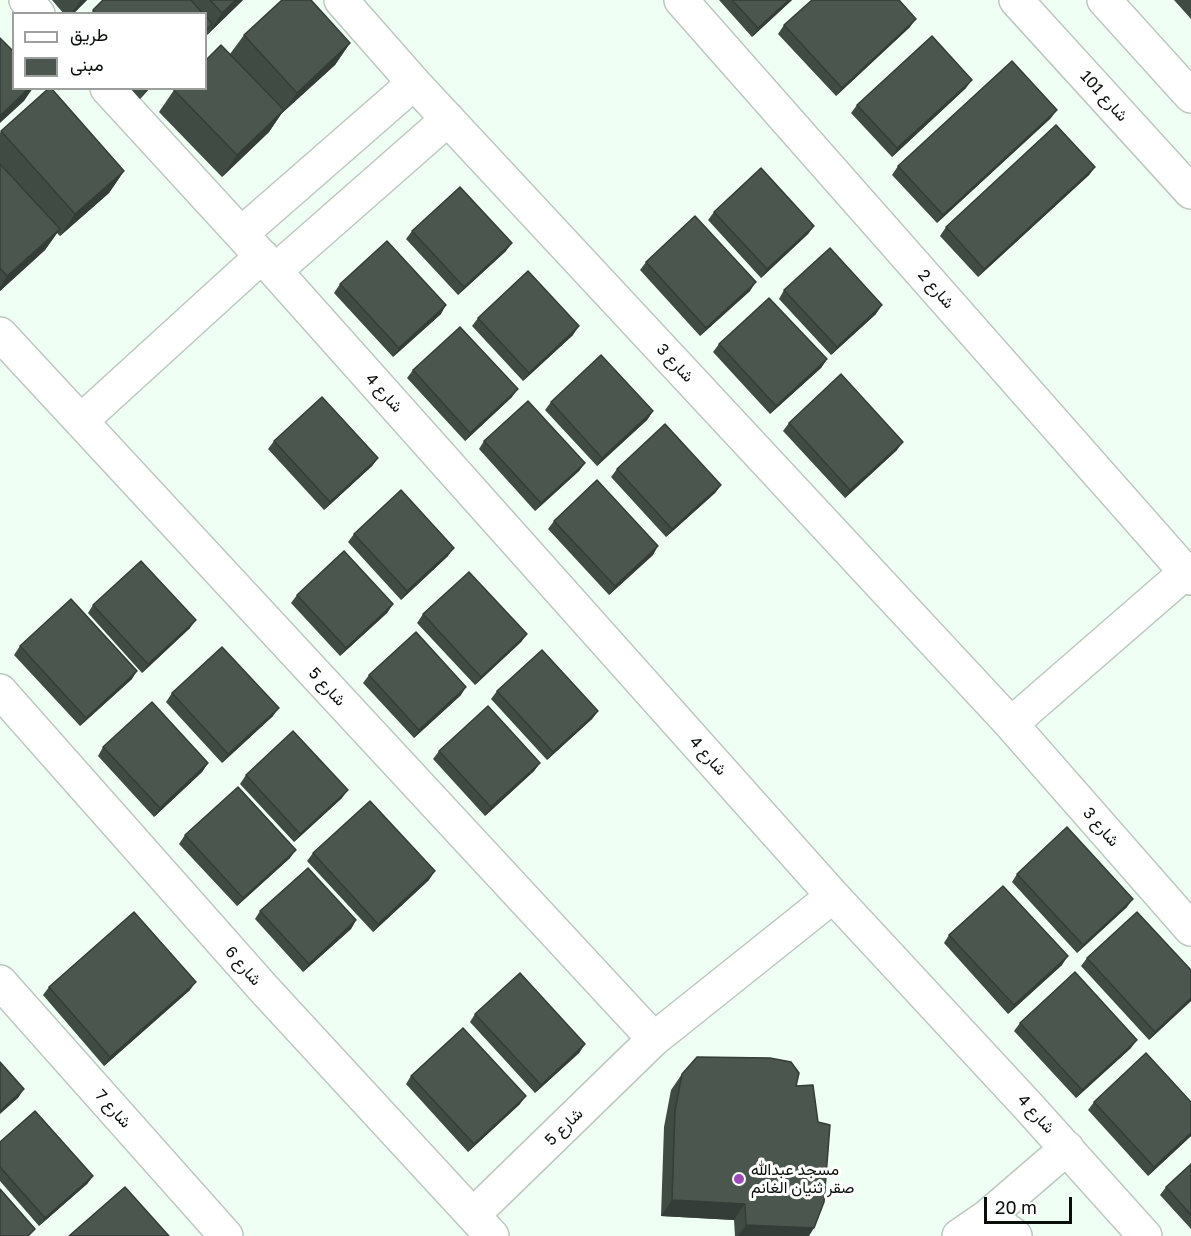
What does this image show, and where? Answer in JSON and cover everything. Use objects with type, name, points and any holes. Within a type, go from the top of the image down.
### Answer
[{"type":"street","points":[[26,0],[36,12]]},
{"type":"street","name":"شارع 3","points":[[341,0],[448,119],[1011,724],[1191,929]]},
{"type":"street","name":"شارع 2","points":[[681,0],[1188,575]]},
{"type":"street","name":"شارع 101","points":[[1016,0],[1191,192]]},
{"type":"street","points":[[1104,0],[1191,96]]},
{"type":"street","points":[[81,421],[259,254],[414,82]]},
{"type":"street","name":"شارع 4","points":[[109,90],[259,254],[833,897],[1145,1236]]},
{"type":"street","points":[[259,254],[448,119]]},
{"type":"street","name":"شارع 5","points":[[0,334],[654,1039]]},
{"type":"street","points":[[1011,724],[1188,575]]},
{"type":"street","name":"شارع 6","points":[[0,691],[264,989],[483,1226]]},
{"type":"street","name":"شارع 5","points":[[483,1226],[654,1039],[833,897]]},
{"type":"street","name":"شارع 7","points":[[0,982],[226,1236]]},
{"type":"street","points":[[959,1236],[988,1216],[1066,1148]]},
{"type":"street","points":[[988,1216],[1015,1236]]},
{"type":"building","points":[[103,0],[191,0],[201,12],[94,12],[93,10]]},
{"type":"building","points":[[210,0],[236,0],[222,13]]},
{"type":"building","points":[[282,0],[311,0],[350,43],[297,93],[244,35]]},
{"type":"building","points":[[732,0],[789,0],[758,28]]},
{"type":"building","points":[[812,0],[899,0],[916,19],[842,88],[784,25]]},
{"type":"building","points":[[207,17],[212,24],[207,29]]},
{"type":"building","points":[[932,36],[972,80],[897,148],[857,105]]},
{"type":"building","points":[[0,38],[12,50],[12,90],[27,90],[0,116]]},
{"type":"building","points":[[221,45],[284,110],[237,155],[174,90],[207,90],[207,59]]},
{"type":"building","points":[[1012,61],[1057,110],[943,215],[898,166]]},
{"type":"building","points":[[47,90],[53,90],[124,171],[75,214],[1,131]]},
{"type":"building","points":[[1056,125],[1095,167],[984,269],[946,227]]},
{"type":"building","points":[[0,164],[60,229],[7,276],[0,268]]},
{"type":"building","points":[[761,168],[814,226],[767,269],[714,212]]},
{"type":"building","points":[[460,187],[512,243],[464,287],[412,231]]},
{"type":"building","points":[[695,216],[756,282],[706,328],[646,262]]},
{"type":"building","points":[[387,241],[446,305],[399,348],[340,284]]},
{"type":"building","points":[[830,248],[882,305],[837,347],[784,290]]},
{"type":"building","points":[[528,271],[579,326],[529,373],[478,318]]},
{"type":"building","points":[[769,298],[827,359],[776,406],[719,344]]},
{"type":"building","points":[[460,327],[518,389],[470,433],[413,370]]},
{"type":"building","points":[[601,355],[653,411],[602,458],[551,402]]},
{"type":"building","points":[[841,374],[903,442],[850,490],[789,423]]},
{"type":"building","points":[[322,397],[378,458],[330,502],[274,441]]},
{"type":"building","points":[[528,401],[585,463],[541,503],[484,441]]},
{"type":"building","points":[[665,424],[721,485],[672,529],[617,469]]},
{"type":"building","points":[[597,480],[658,546],[615,586],[554,521]]},
{"type":"building","points":[[401,490],[454,548],[407,591],[354,534]]},
{"type":"building","points":[[344,551],[393,604],[346,648],[297,595]]},
{"type":"building","points":[[141,561],[196,620],[148,664],[93,605]]},
{"type":"building","points":[[469,572],[527,634],[481,677],[423,614]]},
{"type":"building","points":[[71,599],[137,671],[86,718],[20,646]]},
{"type":"building","points":[[416,632],[466,687],[419,730],[369,675]]},
{"type":"building","points":[[222,647],[279,708],[228,754],[172,693]]},
{"type":"building","points":[[542,650],[598,711],[553,752],[497,691]]},
{"type":"building","points":[[152,702],[208,763],[160,808],[103,747]]},
{"type":"building","points":[[488,706],[540,763],[491,807],[439,751]]},
{"type":"building","points":[[293,731],[348,790],[300,834],[246,775]]},
{"type":"building","points":[[238,787],[296,850],[243,898],[185,835]]},
{"type":"building","points":[[370,801],[435,871],[378,924],[313,853]]},
{"type":"building","points":[[1067,827],[1133,899],[1083,945],[1017,874]]},
{"type":"building","points":[[308,868],[356,920],[309,964],[260,911]]},
{"type":"building","points":[[1003,886],[1068,956],[1014,1005],[949,935]]},
{"type":"building","points":[[134,912],[196,982],[110,1057],[49,987]]},
{"type":"building","points":[[1137,912],[1191,970],[1191,998],[1155,1032],[1087,958]]},
{"type":"building","points":[[1075,972],[1137,1040],[1082,1090],[1020,1023]]},
{"type":"building","points":[[520,973],[585,1044],[541,1085],[475,1014]]},
{"type":"building","points":[[463,1028],[526,1096],[474,1144],[411,1076]]},
{"type":"building","points":[[1146,1053],[1191,1102],[1191,1133],[1154,1167],[1094,1102]]},
{"type":"building","name":"مسجد عبدالله صقر ثنيان الغانم","points":[[697,1057],[770,1058],[791,1062],[799,1073],[796,1086],[813,1085],[818,1122],[830,1125],[824,1202],[814,1228],[746,1225],[745,1204],[672,1200],[675,1111],[682,1074]]},
{"type":"building","points":[[0,1062],[24,1089],[0,1111]]},
{"type":"building","points":[[35,1111],[93,1176],[45,1218],[0,1167],[0,1142]]},
{"type":"building","points":[[1191,1164],[1191,1215],[1166,1187]]},
{"type":"building","points":[[125,1187],[169,1236],[69,1236]]},
{"type":"building","points":[[0,1189],[35,1229],[28,1236],[0,1236]]},
{"type":"place","name":"مسجد عبدالله صقر ثنيان الغانم","points":[[739,1179]]}]
